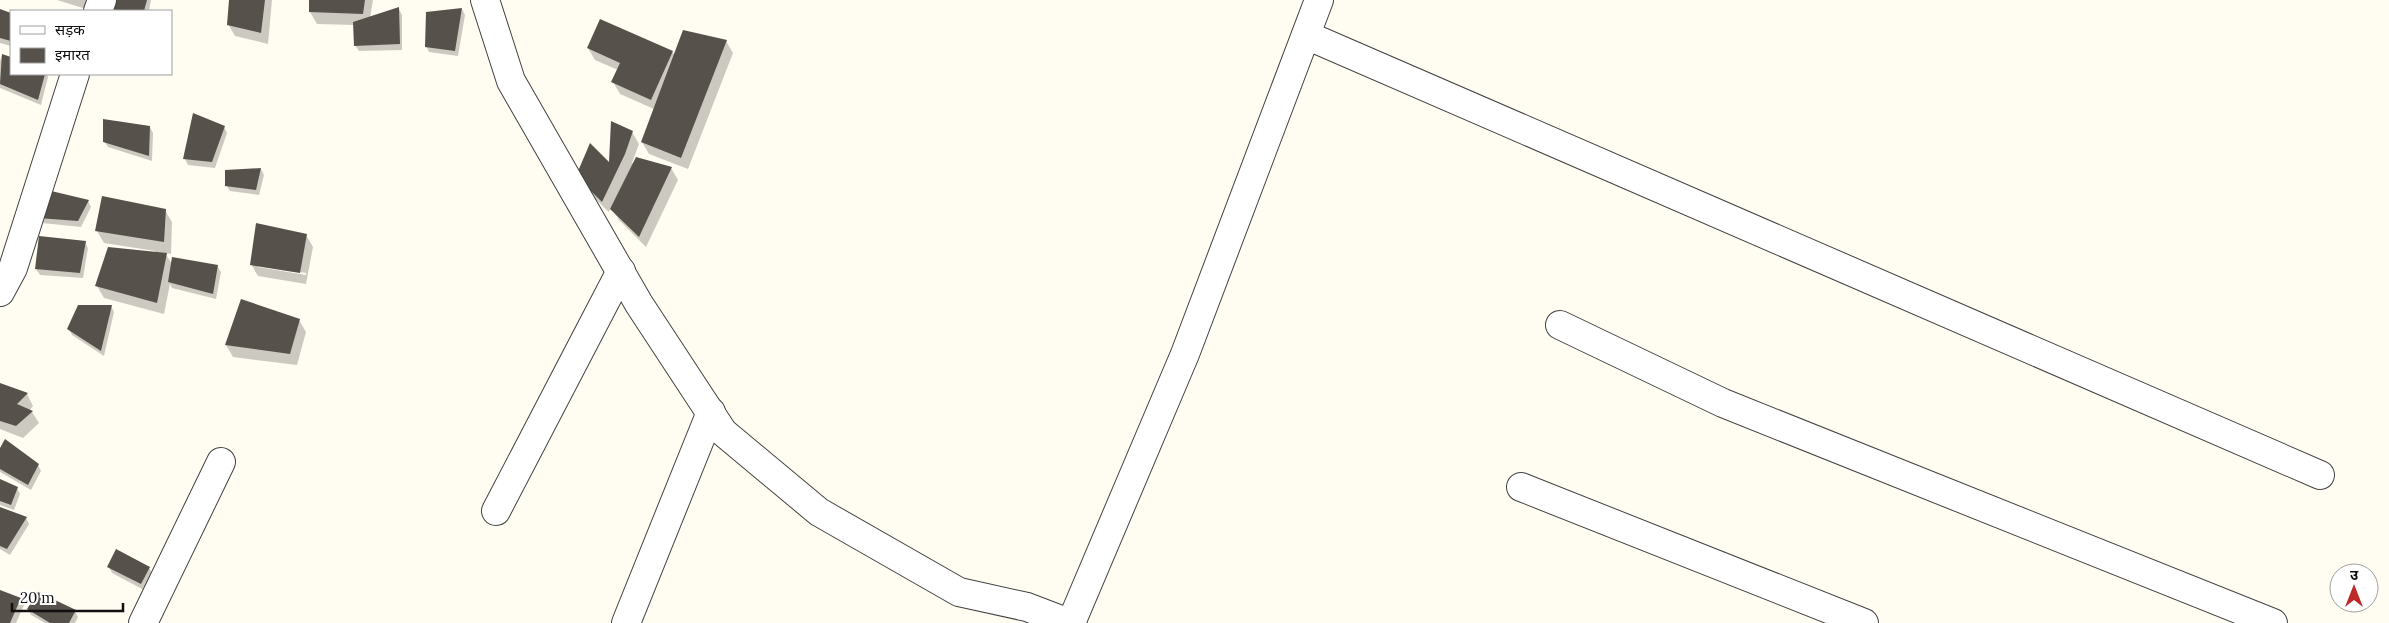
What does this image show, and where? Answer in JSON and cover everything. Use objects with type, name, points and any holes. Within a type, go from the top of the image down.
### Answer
[{"type":"street","points":[[484,0],[511,81],[640,304],[723,432],[819,512],[959,592],[1024,615],[1070,623],[1184,354],[1319,0]]},
{"type":"street","points":[[1306,35],[2320,475]]},
{"type":"street","points":[[0,292],[12,268],[76,75]]},
{"type":"street","points":[[496,511],[621,271]]},
{"type":"street","points":[[1560,326],[1723,403],[2273,623]]},
{"type":"street","points":[[626,623],[710,412]]},
{"type":"street","points":[[143,623],[222,462]]},
{"type":"street","points":[[1521,487],[1864,623]]},
{"type":"building","points":[[106,0],[147,0],[144,10],[116,10],[105,7]]},
{"type":"building","points":[[229,0],[265,0],[261,33],[227,25]]},
{"type":"building","points":[[309,0],[365,0],[363,14],[309,12]]},
{"type":"building","points":[[399,7],[400,44],[354,46],[353,22]]},
{"type":"building","points":[[462,8],[455,51],[425,47],[426,12]]},
{"type":"building","points":[[0,9],[10,13],[10,41],[0,38]]},
{"type":"building","points":[[600,19],[673,51],[651,100],[611,82],[620,63],[587,48]]},
{"type":"building","points":[[683,30],[727,40],[681,158],[641,142]]},
{"type":"building","points":[[2,54],[10,57],[10,75],[45,75],[38,100],[0,84]]},
{"type":"building","points":[[193,113],[225,126],[212,162],[183,159]]},
{"type":"building","points":[[103,119],[150,126],[149,156],[103,142]]},
{"type":"building","points":[[611,121],[633,131],[625,154],[602,202],[576,176],[590,143],[609,162]]},
{"type":"building","points":[[636,157],[672,167],[639,237],[610,209]]},
{"type":"building","points":[[261,168],[256,190],[225,186],[225,170]]},
{"type":"building","points":[[47,190],[89,200],[78,221],[38,218]]},
{"type":"building","points":[[102,196],[166,209],[164,242],[95,231]]},
{"type":"building","points":[[256,223],[307,234],[300,273],[250,265]]},
{"type":"building","points":[[39,236],[86,241],[80,273],[35,269]]},
{"type":"building","points":[[108,247],[167,253],[157,303],[95,286]]},
{"type":"building","points":[[172,257],[218,265],[213,294],[168,282]]},
{"type":"building","points":[[241,299],[300,319],[290,354],[225,345]]},
{"type":"building","points":[[78,305],[112,305],[101,351],[67,329]]},
{"type":"building","points":[[0,383],[28,393],[17,404],[33,411],[16,426],[0,421]]},
{"type":"building","points":[[5,439],[39,464],[28,485],[0,469],[0,448]]},
{"type":"building","points":[[0,479],[18,487],[11,505],[0,501]]},
{"type":"building","points":[[0,507],[27,517],[7,549],[0,546]]},
{"type":"building","points":[[116,549],[150,567],[141,584],[107,567]]},
{"type":"building","points":[[0,590],[21,598],[10,623],[0,623]]},
{"type":"building","points":[[38,592],[76,610],[69,623],[50,623],[27,609]]}]
